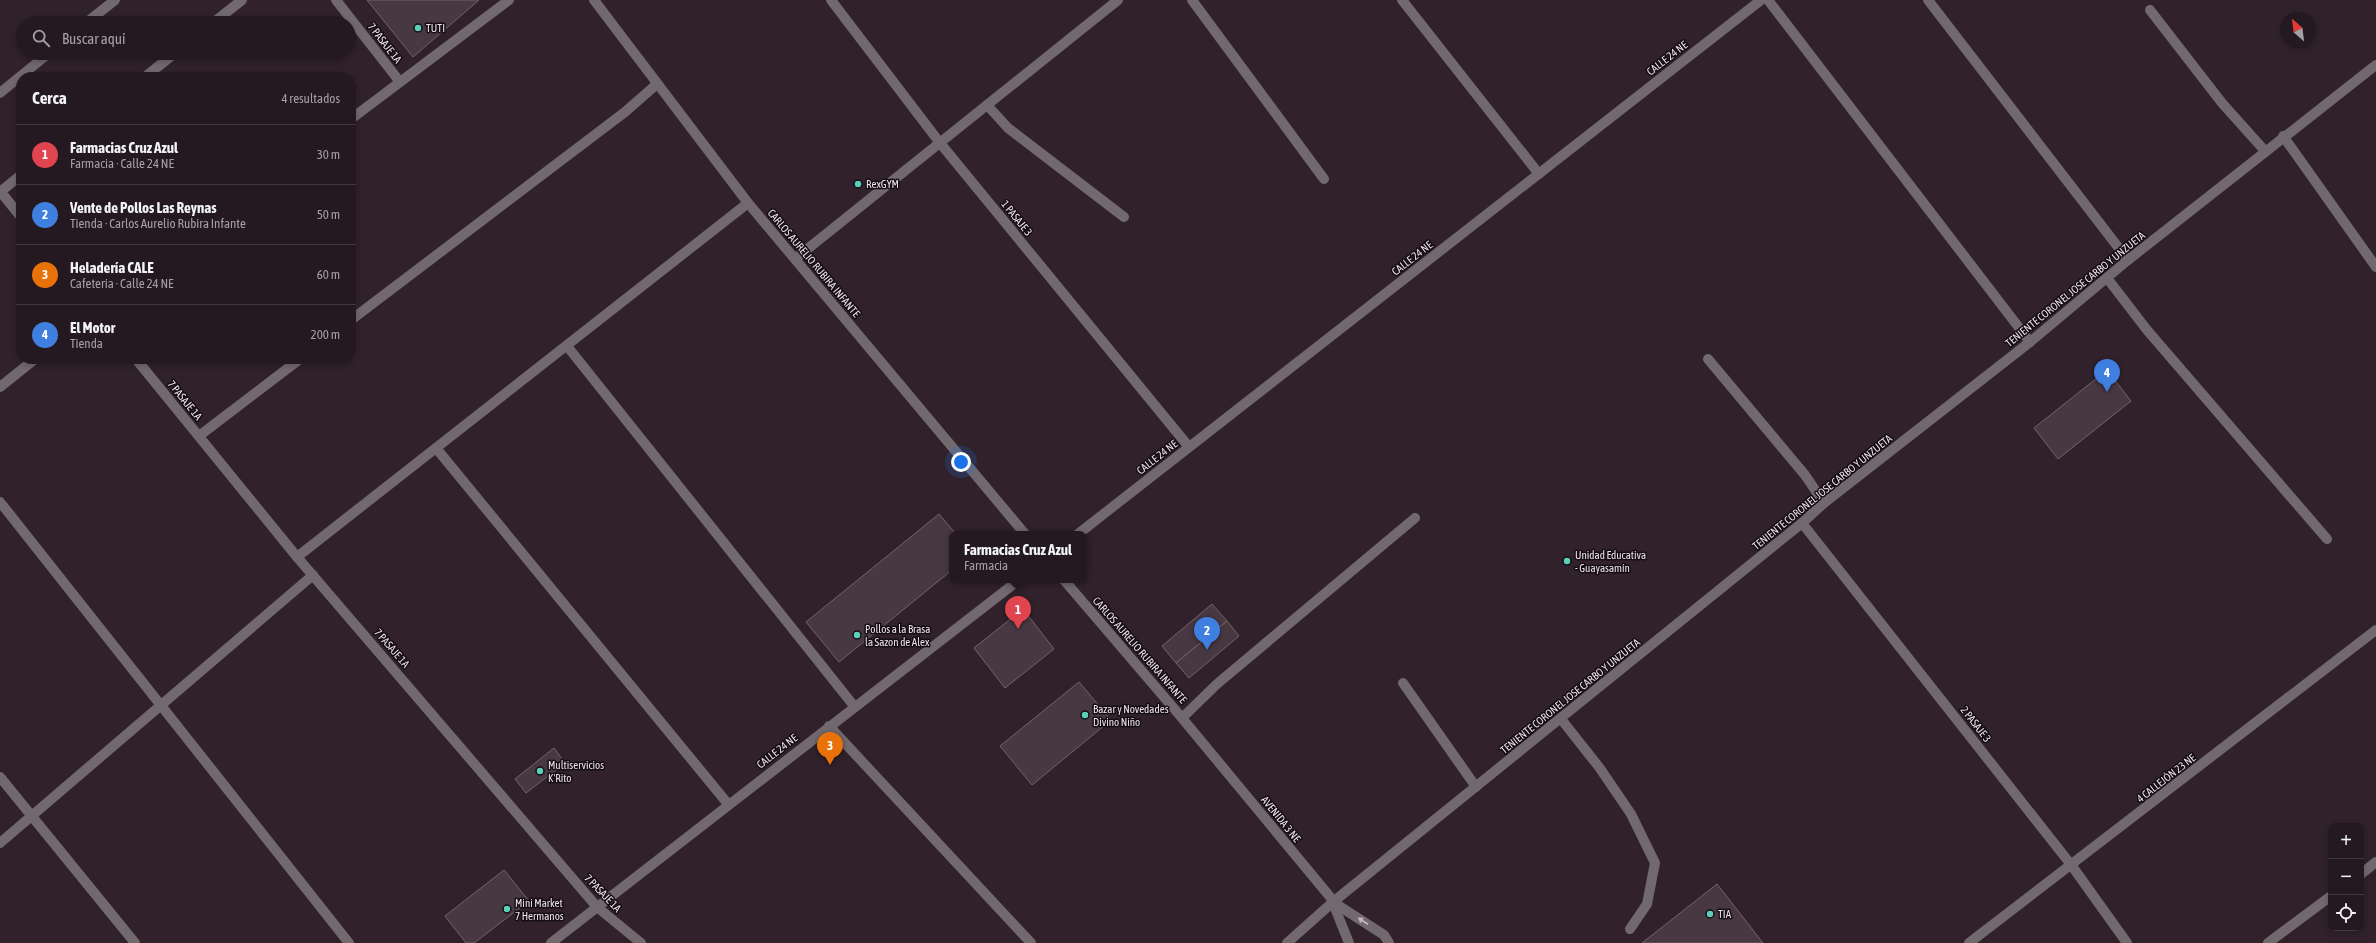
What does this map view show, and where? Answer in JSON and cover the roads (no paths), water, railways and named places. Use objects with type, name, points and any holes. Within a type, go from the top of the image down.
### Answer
[{"type":"street","points":[[95,16],[115,0]]},
{"type":"street","points":[[222,16],[242,0]]},
{"type":"street","name":"7 PASAJE 1A","points":[[336,0],[348,16]]},
{"type":"street","points":[[356,115],[509,0]]},
{"type":"street","name":"CARLOS AURELIO RUBIRA INFANTE","points":[[594,0],[748,203],[1022,531]]},
{"type":"street","name":"1 PASAJE 3","points":[[831,0],[940,143],[1190,447]]},
{"type":"street","points":[[1192,0],[1324,179]]},
{"type":"street","points":[[1402,0],[1539,174]]},
{"type":"street","name":"CALLE 24 NE","points":[[1082,531],[1761,0]]},
{"type":"street","points":[[1768,0],[2030,342]]},
{"type":"street","points":[[1928,0],[2128,260]]},
{"type":"street","points":[[795,259],[1114,1]]},
{"type":"street","points":[[2150,10],[2222,103],[2265,151]]},
{"type":"street","name":"7 PASAJE 1A","points":[[356,26],[400,82]]},
{"type":"street","points":[[26,72],[41,60]]},
{"type":"street","points":[[151,72],[166,60]]},
{"type":"street","name":"TENIENTE CORONEL JOSE CARBO Y UNZUETA","points":[[1288,943],[1333,902],[1561,719],[1802,523],[1824,503],[2030,342],[2128,260],[2376,64]]},
{"type":"street","points":[[0,93],[16,80]]},
{"type":"street","points":[[356,316],[625,112],[657,84]]},
{"type":"street","points":[[987,105],[1008,128],[1124,217]]},
{"type":"street","points":[[2283,136],[2376,267]]},
{"type":"street","points":[[16,179],[0,192],[16,212]]},
{"type":"street","points":[[297,558],[748,203]]},
{"type":"street","points":[[2107,278],[2146,330],[2327,539]]},
{"type":"street","points":[[567,346],[854,706]]},
{"type":"street","points":[[1708,359],[1805,475],[1824,503]]},
{"type":"street","points":[[0,387],[29,364]]},
{"type":"street","name":"7 PASAJE 1A","points":[[140,364],[297,558],[598,907],[641,943]]},
{"type":"street","points":[[199,436],[293,364]]},
{"type":"street","points":[[436,448],[728,804]]},
{"type":"street","points":[[0,502],[349,943]]},
{"type":"street","points":[[1182,718],[1217,684],[1415,518]]},
{"type":"street","name":"2 PASAJE 3","points":[[1802,523],[2072,866],[2127,943]]},
{"type":"street","points":[[0,843],[160,704],[313,575]]},
{"type":"street","name":"CALLE 24 NE","points":[[551,943],[854,706],[1015,583]]},
{"type":"street","name":"CARLOS AURELIO RUBIRA INFANTE","points":[[1067,583],[1182,718]]},
{"type":"street","name":"4 CALLEJÓN 23 NE","points":[[1969,943],[2072,866],[2376,630]]},
{"type":"street","points":[[1403,683],[1476,787]]},
{"type":"street","name":"AVENIDA 3 NE","points":[[1182,718],[1333,902],[1349,943]]},
{"type":"street","points":[[1561,719],[1599,767],[1631,814],[1656,863],[1647,904],[1630,929]]},
{"type":"street","points":[[829,726],[1031,943]]},
{"type":"street","points":[[0,777],[135,943]]},
{"type":"street","points":[[2364,872],[2376,862]]},
{"type":"street","points":[[2268,943],[2328,898]]},
{"type":"street","points":[[1333,902],[1384,935],[1390,943]]},
{"type":"place","name":"TUTI","points":[[418,28]]},
{"type":"place","name":"RexGYM","points":[[858,184]]},
{"type":"place","name":"El Motor","points":[[2107,392]]},
{"type":"place","name":"Unidad Educativa - Guayasamín","points":[[1567,561]]},
{"type":"place","name":"Farmacias Cruz Azul","points":[[1018,629]]},
{"type":"place","name":"Pollos a la Brasa la Sazon de Alex","points":[[857,635]]},
{"type":"place","name":"Vente de Pollos Las Reynas","points":[[1207,650]]},
{"type":"place","name":"Bazar y Novedades Divino Niño","points":[[1085,715]]},
{"type":"place","name":"Heladería CALE","points":[[830,765]]},
{"type":"place","name":"Multiservicios K'Rito","points":[[540,771]]},
{"type":"place","name":"Mini Market 7 Hermanos","points":[[507,909]]},
{"type":"place","name":"TIA","points":[[1710,914]]}]
